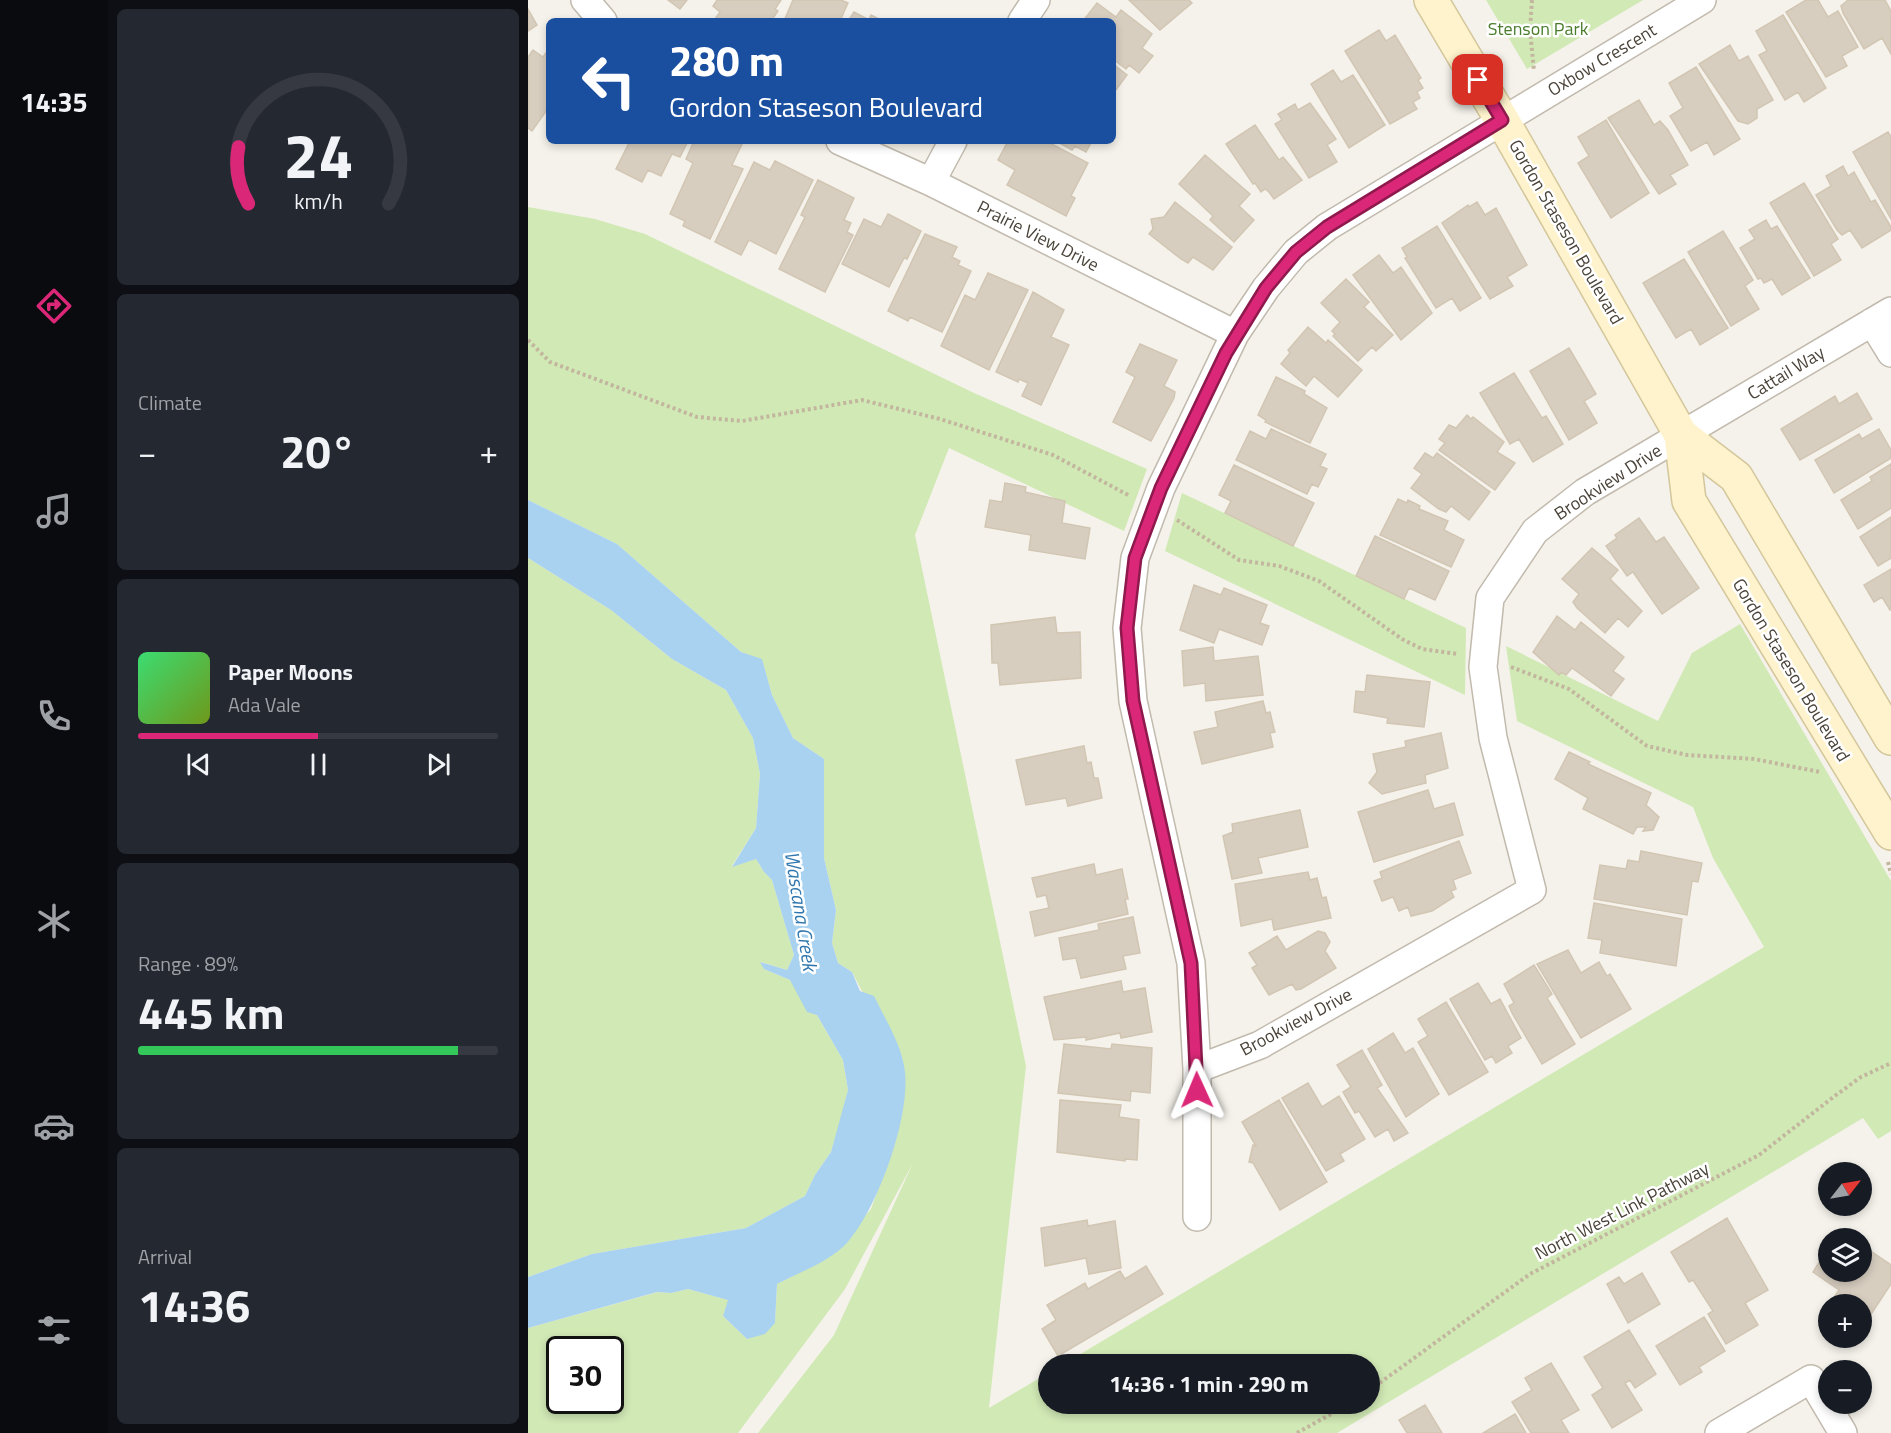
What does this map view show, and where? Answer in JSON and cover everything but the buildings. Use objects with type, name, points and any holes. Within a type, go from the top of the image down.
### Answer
[{"type":"street","points":[[585,0],[600,18]]},
{"type":"street","points":[[1024,18],[1036,0]]},
{"type":"street","name":"Gordon Staseson Boulevard","points":[[1431,0],[1681,435],[1689,501],[1891,833]]},
{"type":"street","name":"Oxbow Crescent","points":[[1502,120],[1702,0]]},
{"type":"street","points":[[1197,1217],[1197,1069],[1191,963],[1133,701],[1127,628],[1135,558],[1153,508],[1235,334],[1273,279],[1296,252],[1327,227],[1502,120]]},
{"type":"street","name":"Prairie View Drive","points":[[847,144],[931,182],[1235,334]]},
{"type":"street","points":[[931,182],[951,144]]},
{"type":"street","points":[[1882,316],[1891,353]]},
{"type":"street","name":"Cattail Way","points":[[1681,435],[1882,316]]},
{"type":"street","name":"Gordon Staseson Boulevard","points":[[1681,435],[1736,477],[1891,738]]},
{"type":"street","name":"Brookview Drive","points":[[1197,1069],[1260,1045],[1532,890],[1493,738],[1484,658],[1490,598],[1536,531],[1585,492],[1681,435]]},
{"type":"street","points":[[1719,1433],[1811,1378],[1843,1433]]},
{"type":"path","points":[[1532,0],[1530,30],[1538,99]]},
{"type":"path","points":[[528,340],[550,362],[697,417],[742,421],[862,400],[940,419],[1053,455],[1192,527],[1239,560],[1279,566],[1319,581],[1402,639],[1422,649],[1484,658],[1569,689],[1647,746],[1687,755],[1754,759],[1809,771],[1832,772],[1847,763]]},
{"type":"path","name":"North West Link Pathway","points":[[1380,1383],[1530,1274],[1759,1155],[1844,1089],[1891,1063]]},
{"type":"path","points":[[1297,1433],[1331,1414]]},
{"type":"green space","name":"Stenson Park","points":[[1486,0],[1643,0],[1527,69]]},
{"type":"green space","points":[[528,207],[595,219],[645,234],[974,393],[1147,469],[1124,531],[949,448],[915,535],[1026,1066],[989,1408],[1038,1379],[1038,1414],[1369,1414],[1337,1433],[758,1433],[834,1335],[913,1163],[845,1289],[738,1433],[528,1433],[528,1328],[658,1292],[671,1293],[688,1289],[729,1300],[723,1316],[747,1339],[775,1323],[777,1284],[828,1258],[871,1209],[897,1136],[905,1073],[852,972],[838,963],[832,943],[836,910],[824,858],[824,759],[793,738],[772,695],[762,660],[741,652],[617,544],[528,500]]},
{"type":"green space","points":[[1182,493],[1466,628],[1465,695],[1165,551]]},
{"type":"green space","points":[[528,558],[611,610],[672,659],[726,690],[753,738],[760,774],[756,828],[732,866],[756,859],[772,880],[794,955],[787,970],[761,962],[764,969],[790,980],[817,1015],[843,1060],[848,1090],[831,1152],[815,1175],[805,1196],[746,1228],[592,1254],[528,1277]]},
{"type":"green space","points":[[1740,624],[1891,881],[1891,1131],[1878,1139],[1863,1118],[1380,1407],[1380,1354],[1080,1354],[1764,947],[1713,858],[1693,807],[1517,721],[1506,646],[1658,721],[1692,653]]},
{"type":"water","name":"Wascana Creek","points":[[528,500],[617,544],[741,652],[762,659],[772,695],[793,738],[824,759],[824,858],[836,910],[832,943],[838,963],[852,972],[860,991],[874,996],[901,1052],[905,1072],[902,1113],[890,1162],[870,1208],[859,1227],[840,1250],[777,1284],[775,1323],[765,1334],[747,1339],[723,1316],[728,1300],[688,1289],[671,1293],[657,1292],[528,1328],[528,1277],[592,1254],[746,1228],[805,1196],[815,1175],[831,1152],[848,1090],[843,1060],[817,1015],[807,1012],[790,980],[764,969],[760,962],[787,970],[794,955],[772,880],[756,859],[732,867],[756,828],[760,774],[753,738],[726,690],[672,659],[611,610],[528,558]]},
{"type":"route","points":[[1197,1090],[1191,963],[1133,701],[1127,628],[1135,558],[1161,488],[1235,334],[1266,288],[1296,252],[1327,227],[1502,120],[1478,80]]}]
